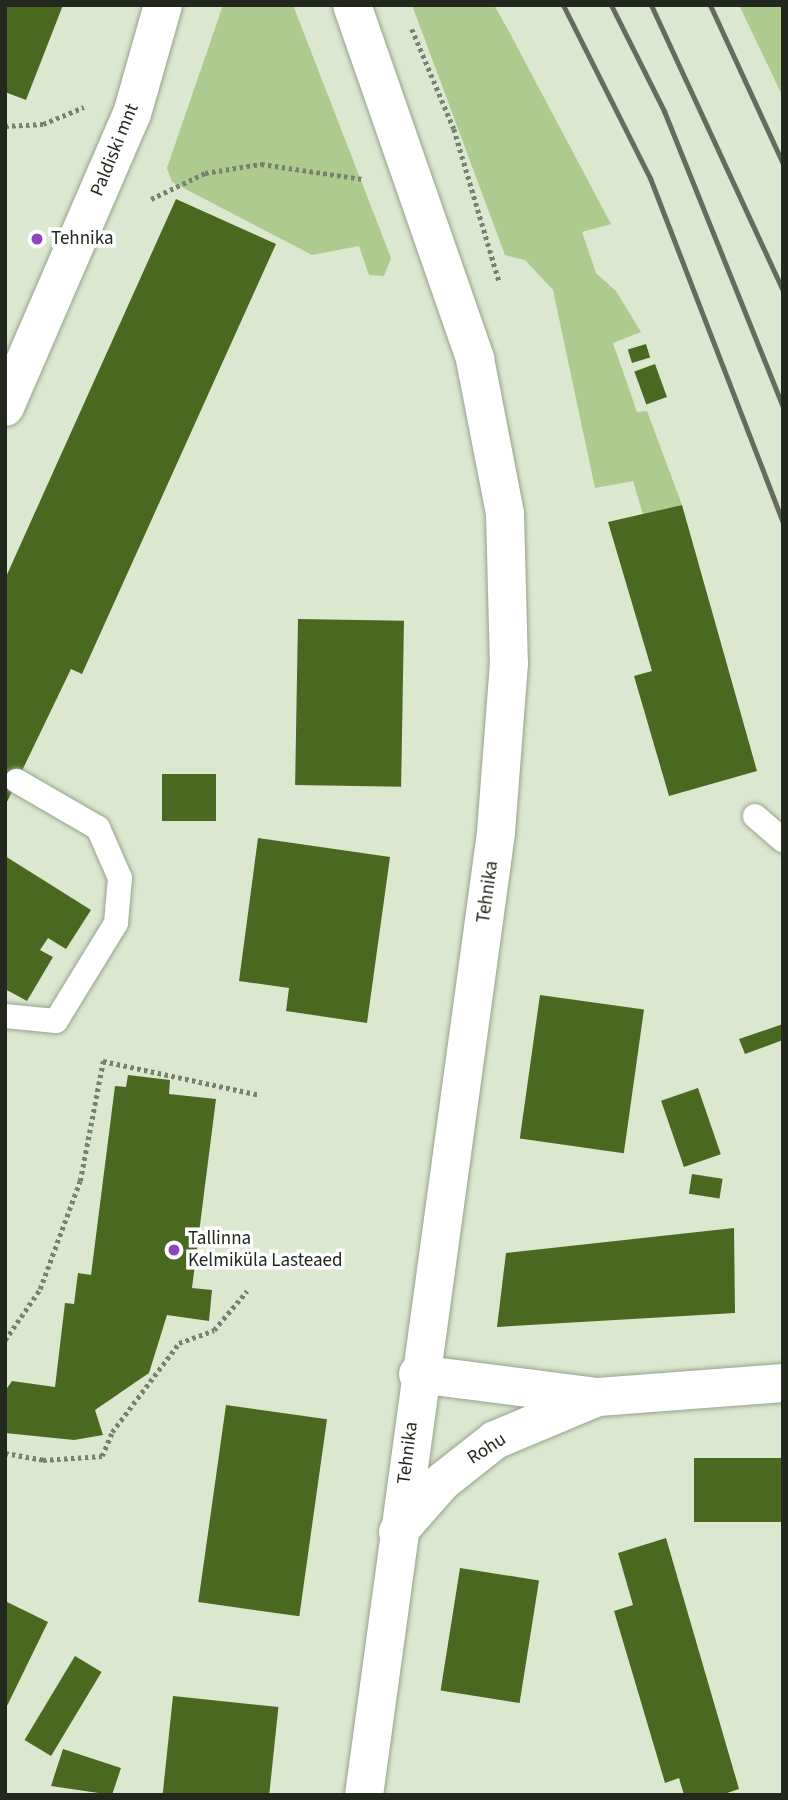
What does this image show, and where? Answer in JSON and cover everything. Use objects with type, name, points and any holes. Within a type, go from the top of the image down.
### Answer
[{"type":"street","name":"Paldiski mnt","points":[[5,407],[132,114],[163,5]]},
{"type":"street","name":"Tehnika","points":[[353,7],[475,359],[505,514],[509,663],[496,833],[418,1374],[364,1795]]},
{"type":"street","name":"Rohu","points":[[418,1374],[598,1397],[783,1383]]},
{"type":"street","name":"Rohu","points":[[398,1532],[443,1481],[495,1440],[598,1397]]},
{"type":"lane","points":[[5,1016],[55,1021],[116,923],[120,878],[98,828],[17,781]]},
{"type":"lane","points":[[755,816],[783,840]]},
{"type":"path","points":[[5,125],[43,124],[85,107]]},
{"type":"path","points":[[151,199],[205,173],[261,164],[350,172],[375,186]]},
{"type":"path","points":[[5,1340],[40,1289],[80,1181],[103,1061],[260,1095]]},
{"type":"path","points":[[5,1453],[43,1460],[102,1456],[112,1432],[179,1343],[214,1330],[247,1291]]},
{"type":"green space","points":[[223,5],[293,5],[391,258],[384,276],[369,275],[359,246],[312,255],[172,182],[167,168]]},
{"type":"green space","points":[[412,5],[494,5],[506,26],[611,224],[582,232],[596,273],[616,291],[641,332],[613,343],[637,412],[647,411],[682,505],[643,514],[633,481],[595,488],[553,290],[525,260],[505,255]]},
{"type":"green space","points":[[739,5],[783,5],[783,97]]},
{"type":"building","points":[[5,5],[63,5],[26,100],[5,92]]},
{"type":"building","points":[[176,199],[276,244],[82,674],[71,669],[5,806],[5,579]]},
{"type":"building","points":[[646,344],[650,357],[632,363],[628,350]]},
{"type":"building","points":[[655,364],[667,397],[646,404],[634,372]]},
{"type":"building","points":[[682,505],[757,771],[669,796],[634,676],[652,671],[608,522]]},
{"type":"building","points":[[298,619],[404,621],[401,787],[295,785]]},
{"type":"building","points":[[162,774],[216,774],[216,821],[162,821]]},
{"type":"building","points":[[258,838],[390,857],[367,1023],[286,1011],[289,988],[239,981]]},
{"type":"building","points":[[5,856],[91,910],[66,949],[48,938],[40,950],[53,957],[27,1001],[5,989]]},
{"type":"building","points":[[540,995],[644,1010],[624,1153],[520,1139]]},
{"type":"building","points":[[783,1024],[783,1040],[745,1054],[739,1039]]},
{"type":"building","points":[[128,1075],[170,1080],[169,1094],[216,1099],[192,1288],[212,1290],[209,1321],[167,1315],[149,1373],[95,1410],[103,1435],[74,1440],[5,1433],[5,1391],[12,1381],[55,1387],[65,1303],[74,1304],[78,1273],[91,1275],[115,1086],[126,1087]]},
{"type":"building","points":[[698,1088],[721,1154],[684,1167],[661,1101]]},
{"type":"building","points":[[692,1174],[723,1179],[719,1199],[689,1194]]},
{"type":"building","points":[[734,1228],[735,1313],[497,1327],[506,1253]]},
{"type":"building","points":[[226,1405],[327,1419],[299,1616],[198,1602]]},
{"type":"building","points":[[694,1458],[783,1458],[783,1522],[694,1522]]},
{"type":"building","points":[[666,1538],[739,1789],[721,1795],[684,1795],[679,1778],[665,1783],[614,1611],[633,1605],[618,1553]]},
{"type":"building","points":[[460,1568],[539,1581],[520,1703],[441,1690]]},
{"type":"building","points":[[5,1601],[48,1622],[5,1710]]},
{"type":"building","points":[[75,1656],[102,1672],[51,1756],[25,1740]]},
{"type":"building","points":[[173,1696],[278,1707],[269,1795],[163,1795]]},
{"type":"building","points":[[63,1749],[121,1768],[112,1795],[51,1786]]},
{"type":"railway","points":[[563,5],[650,178],[783,522]]},
{"type":"railway","points":[[611,5],[664,111],[783,407]]},
{"type":"railway","points":[[651,5],[783,291]]},
{"type":"railway","points":[[710,5],[783,164]]},
{"type":"place","name":"Tehnika","points":[[37,239]]},
{"type":"place","name":"Tallinna Kelmiküla Lasteaed","points":[[174,1250]]}]
